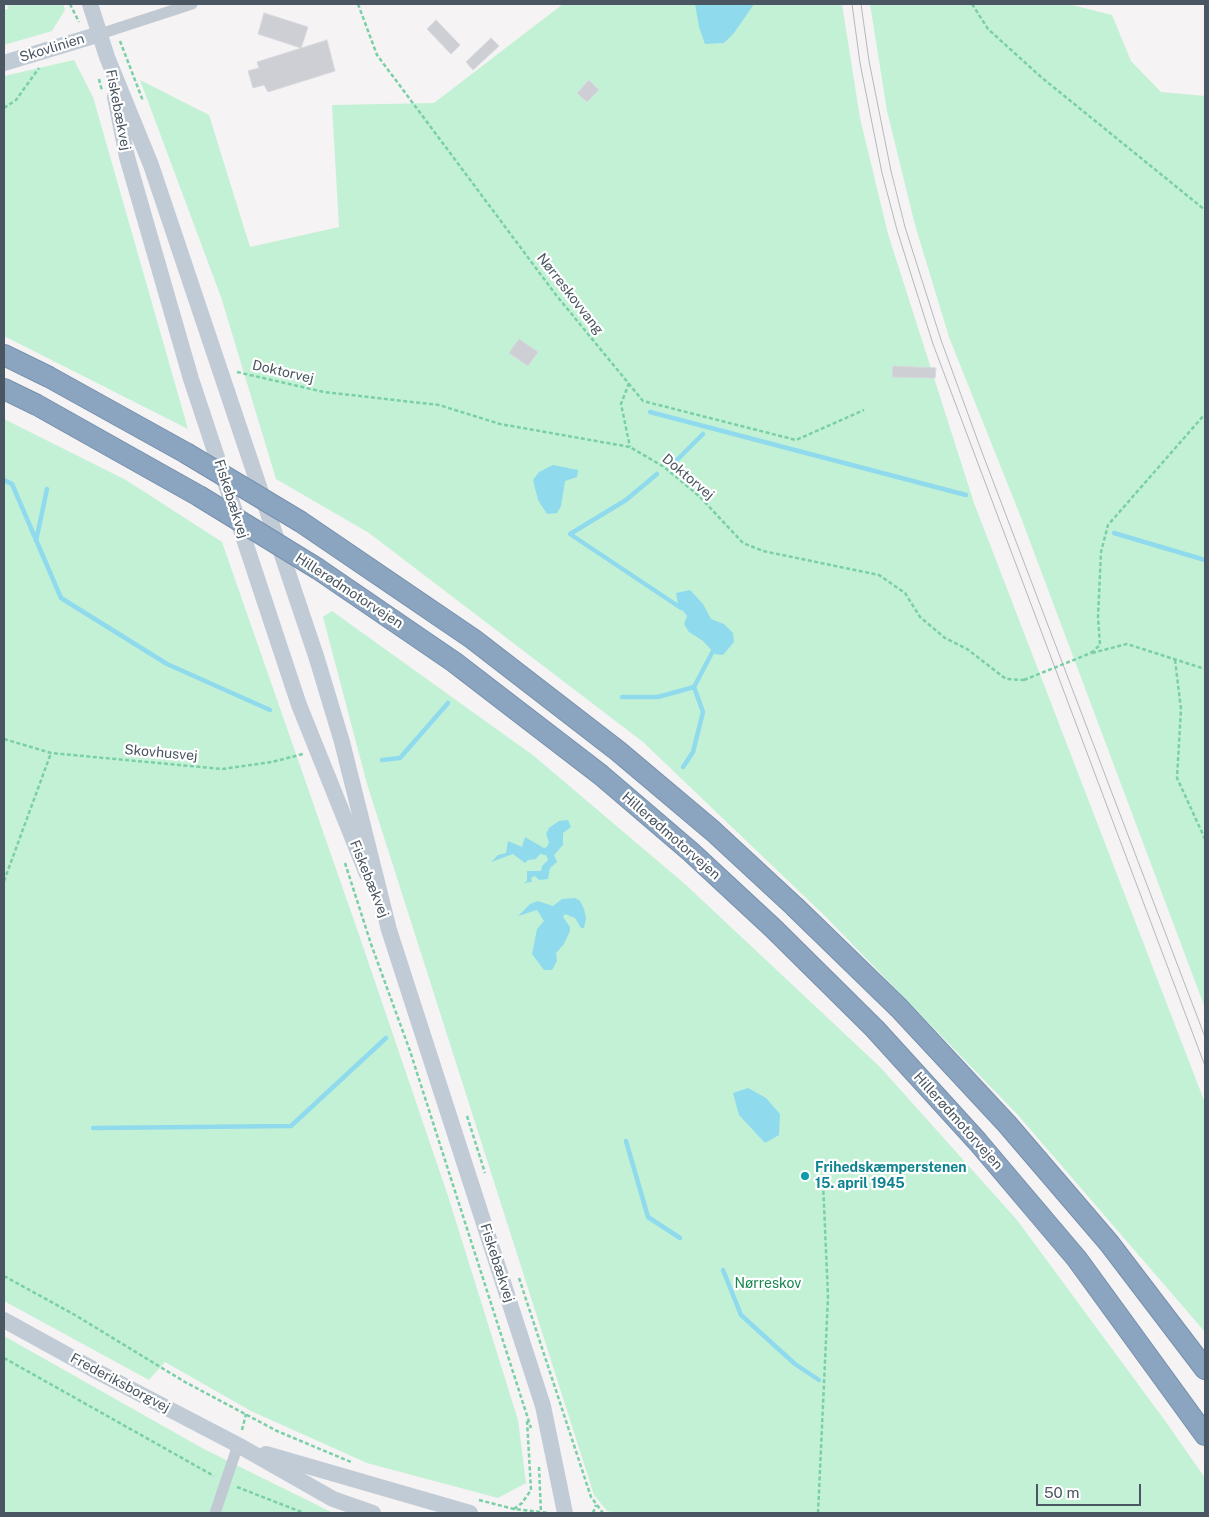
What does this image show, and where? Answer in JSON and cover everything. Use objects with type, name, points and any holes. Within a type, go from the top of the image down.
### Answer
[{"type":"highway","points":[[4,356],[49,378],[186,453],[301,522],[473,640],[618,751],[713,831],[794,906],[899,1008],[1007,1124],[1109,1243],[1205,1369]]},
{"type":"highway","name":"Hillerødmotorvejen","points":[[4,389],[37,405],[199,496],[318,569],[454,662],[601,775],[691,852],[774,929],[875,1029],[977,1141],[1077,1260],[1205,1435]]},
{"type":"street","name":"Fiskebækvej","points":[[90,4],[107,57],[151,165],[220,368],[342,742],[389,930],[543,1406],[565,1513]]},
{"type":"street","points":[[100,34],[192,4]]},
{"type":"street","name":"Skovlinien","points":[[4,63],[100,34]]},
{"type":"street","name":"Fiskebækvej","points":[[107,57],[127,157],[191,379],[296,696],[389,930]]},
{"type":"street","name":"Frederiksborgvej","points":[[4,1320],[100,1373],[238,1444],[333,1499],[373,1513]]},
{"type":"street","points":[[215,1513],[238,1444]]},
{"type":"street","name":"Frederiksborgvej","points":[[238,1444],[472,1506]]},
{"type":"path","points":[[70,4],[80,24]]},
{"type":"path","name":"Nørreskovvang","points":[[358,4],[377,55],[556,295],[643,400],[796,440],[864,410]]},
{"type":"path","points":[[972,4],[988,29],[1001,41],[1205,210]]},
{"type":"path","points":[[4,108],[16,100],[50,49]]},
{"type":"path","name":"Doktorvej","points":[[220,368],[324,392],[439,405],[500,424],[630,447],[664,467],[699,496],[743,543],[763,551],[879,575],[905,593],[920,617],[945,638],[967,649],[1006,679],[1024,680],[1091,653],[1127,644],[1205,669]]},
{"type":"path","points":[[629,383],[621,404],[630,447]]},
{"type":"path","points":[[1091,653],[1100,645],[1098,617],[1101,552],[1108,525],[1205,414]]},
{"type":"path","points":[[1174,660],[1181,709],[1178,778],[1205,839]]},
{"type":"path","name":"Skovhusvej","points":[[4,739],[51,753],[222,769],[272,762],[316,750]]},
{"type":"path","points":[[4,881],[51,753]]},
{"type":"path","points":[[818,1513],[828,1297],[823,1182]]},
{"type":"path","points":[[4,1276],[75,1315],[185,1382],[278,1431],[356,1464]]},
{"type":"path","points":[[4,1358],[226,1482],[304,1513]]},
{"type":"path","points":[[514,1509],[522,1503],[531,1490],[527,1418],[534,1433]]},
{"type":"path","points":[[539,1462],[541,1512]]},
{"type":"path","points":[[593,1513],[596,1505]]},
{"type":"path","points":[[472,1506],[553,1513]]},
{"type":"green space","points":[[7,4],[63,4],[65,10],[52,31],[4,45],[4,10],[8,9]]},
{"type":"green space","points":[[563,4],[842,4],[860,118],[888,234],[974,503],[1205,1103],[1205,1332],[1017,1114],[826,917],[643,742],[369,533],[276,479],[221,297],[140,80],[209,115],[250,247],[339,227],[332,105],[434,103]]},
{"type":"green space","points":[[870,4],[1068,4],[1112,15],[1131,61],[1161,92],[1205,96],[1205,1008],[1020,515],[949,337],[915,225],[887,111]]},
{"type":"green space","points":[[74,60],[93,97],[188,429],[4,336],[4,76]]},
{"type":"green space","points":[[4,419],[126,480],[222,542],[448,1196],[518,1420],[526,1483],[498,1498],[367,1463],[251,1411],[165,1362],[149,1380],[4,1301]]},
{"type":"green space","name":"Nørreskov","points":[[332,611],[534,756],[686,885],[880,1067],[1017,1220],[1166,1422],[1205,1478],[1205,1513],[617,1513],[607,1511],[594,1495],[367,784],[323,617]]},
{"type":"green space","points":[[4,1336],[202,1448],[333,1513],[4,1513]]},
{"type":"water","points":[[695,4],[754,4],[734,33],[724,43],[705,44],[699,27]]},
{"type":"water","points":[[553,465],[578,470],[577,477],[565,481],[561,506],[557,513],[547,514],[538,500],[533,480],[539,472]]},
{"type":"water","points":[[690,590],[703,604],[711,619],[724,624],[733,633],[734,642],[723,655],[715,654],[703,641],[689,632],[684,624],[687,616],[678,604],[676,593]]},
{"type":"water","points":[[568,820],[571,827],[563,833],[563,845],[554,855],[557,862],[550,868],[548,879],[539,880],[535,876],[531,878],[532,882],[523,883],[527,881],[527,871],[541,871],[542,866],[548,860],[546,855],[540,854],[536,859],[528,860],[525,863],[513,854],[491,862],[498,855],[506,853],[508,841],[522,847],[525,837],[544,848],[547,847],[549,842],[546,834],[549,828],[559,821]]},
{"type":"water","points":[[575,898],[580,901],[584,909],[586,918],[584,928],[581,928],[575,918],[565,914],[563,917],[570,927],[570,931],[564,944],[556,953],[557,961],[552,970],[544,970],[532,954],[537,929],[544,921],[537,910],[518,916],[530,904],[538,901],[553,906],[562,899]]},
{"type":"water","points":[[748,1088],[766,1098],[780,1114],[779,1135],[765,1143],[739,1115],[733,1093]]},
{"type":"building","points":[[264,13],[308,27],[301,48],[258,34]]},
{"type":"building","points":[[436,20],[460,45],[451,54],[427,29]]},
{"type":"building","points":[[491,38],[499,46],[473,70],[466,62]]},
{"type":"building","points":[[327,40],[335,71],[268,92],[264,85],[253,88],[248,71],[259,68],[257,62]]},
{"type":"building","points":[[589,80],[599,90],[587,102],[577,93]]},
{"type":"building","points":[[519,339],[538,352],[528,366],[509,353]]},
{"type":"building","points":[[893,366],[936,368],[935,378],[892,377]]},
{"type":"waterway","points":[[650,412],[966,495]]},
{"type":"waterway","points":[[673,464],[703,434]]},
{"type":"waterway","points":[[657,474],[626,500],[570,534],[681,608]]},
{"type":"waterway","points":[[4,480],[12,484],[61,598],[167,664],[270,710]]},
{"type":"waterway","points":[[36,541],[47,489]]},
{"type":"waterway","points":[[1114,533],[1205,560]]},
{"type":"waterway","points":[[622,697],[658,697],[694,687],[713,651]]},
{"type":"waterway","points":[[683,767],[693,752],[703,712],[694,687]]},
{"type":"waterway","points":[[382,760],[400,758],[448,703]]},
{"type":"waterway","points":[[93,1128],[291,1126],[386,1038]]},
{"type":"waterway","points":[[626,1141],[648,1217],[680,1238]]},
{"type":"waterway","points":[[723,1270],[741,1315],[795,1364],[819,1380]]},
{"type":"tram line","points":[[852,4],[860,63],[882,173],[897,230],[933,344],[1205,1066]]},
{"type":"tram line","points":[[861,4],[869,61],[891,171],[905,227],[941,340],[1205,1037]]},
{"type":"place","name":"Frihedskæmperstenen 15. april 1945","points":[[805,1176]]}]
